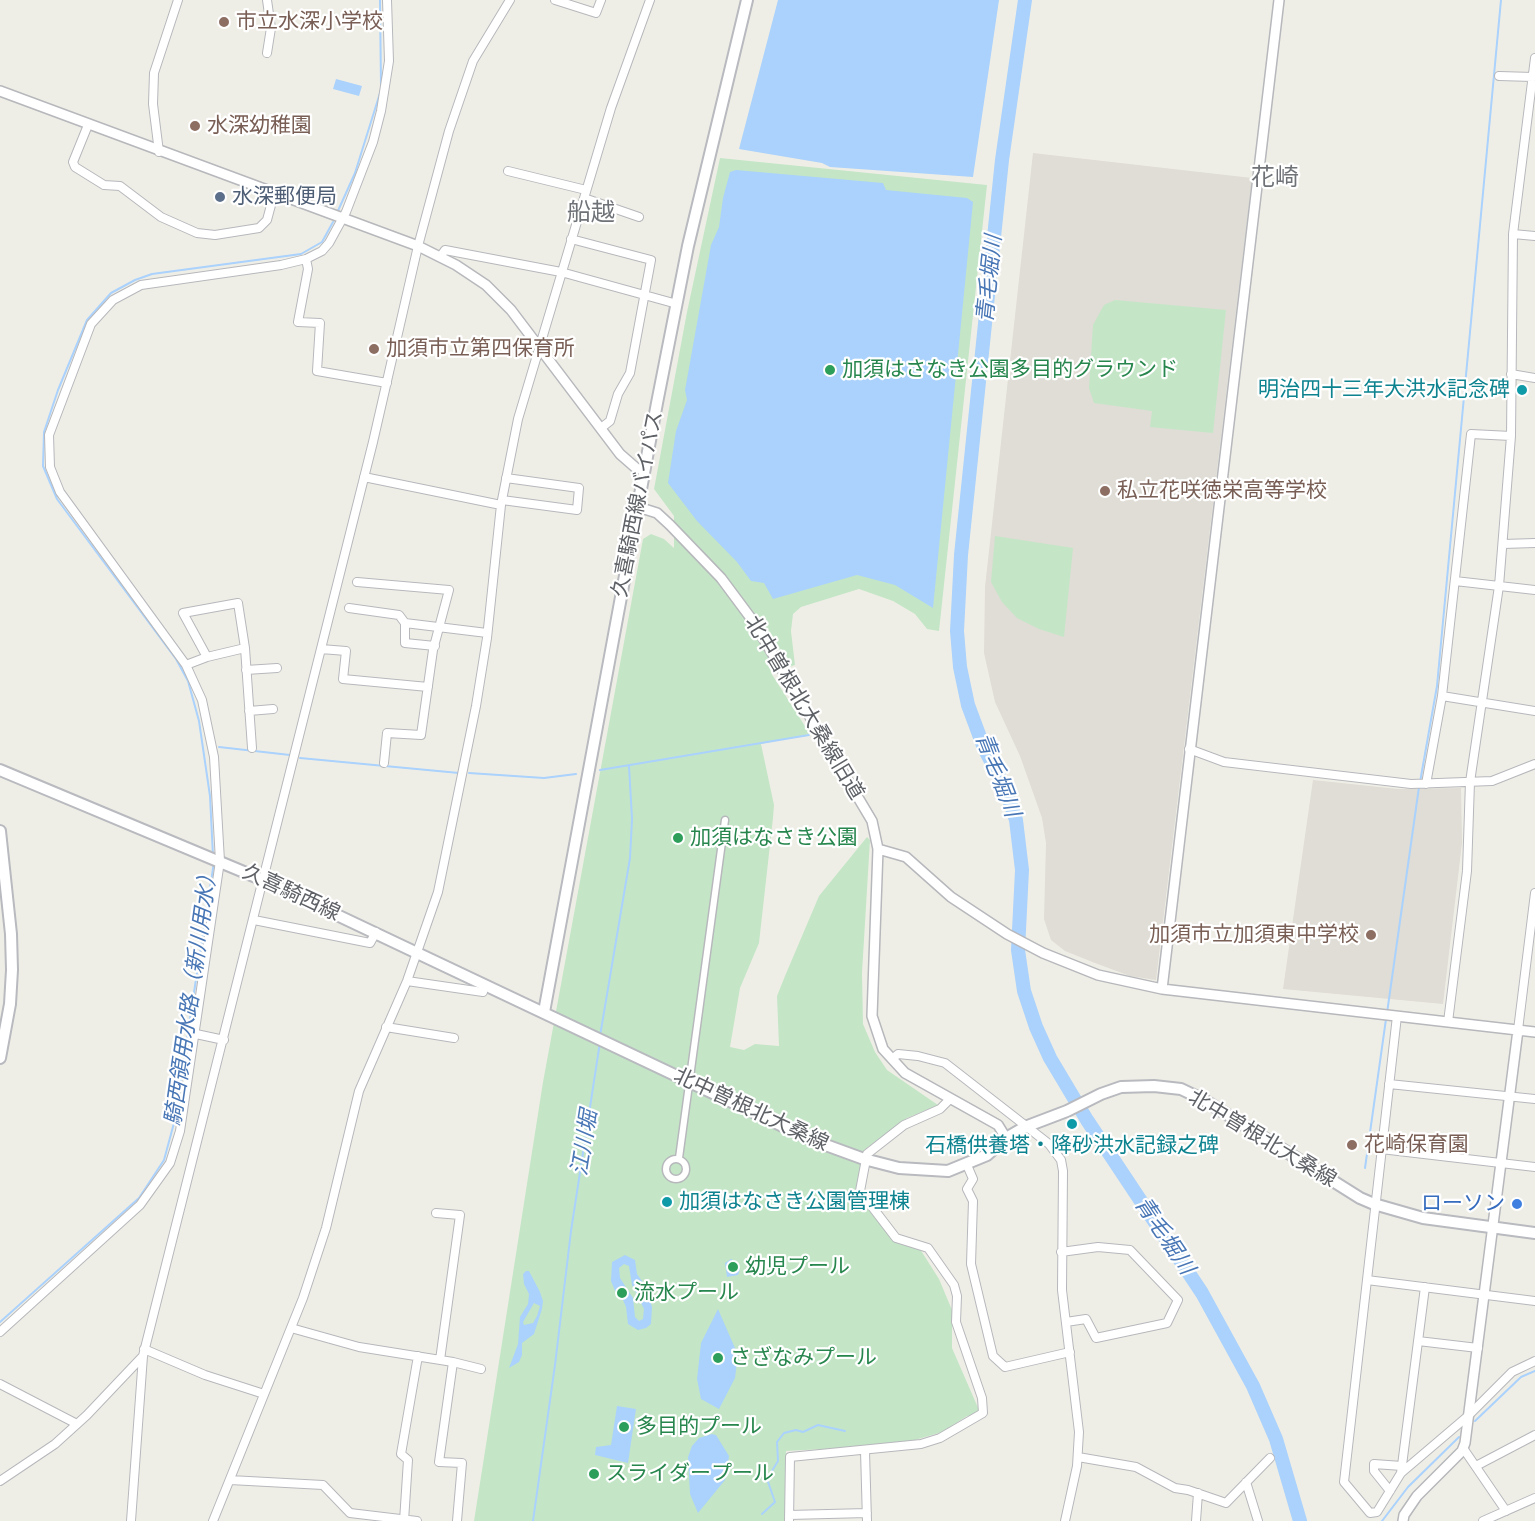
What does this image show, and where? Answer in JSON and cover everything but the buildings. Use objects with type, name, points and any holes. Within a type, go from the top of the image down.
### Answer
[{"type":"main road","name":"久喜騎西線バイパス","points":[[544,1012],[677,304],[716,125],[747,0]]},
{"type":"main road","name":"久喜騎西線","points":[[0,770],[263,880],[544,1012]]},
{"type":"main road","points":[[0,831],[11,934],[10,992],[0,1058]]},
{"type":"main road","name":"北中曽根北大桑線","points":[[544,1012],[812,1140],[864,1159],[899,1168],[928,1172],[948,1171],[967,1165],[987,1155],[1006,1138],[1025,1127],[1067,1111],[1112,1089],[1131,1086],[1181,1089],[1218,1108],[1331,1181],[1374,1204],[1423,1218],[1535,1233]]},
{"type":"street","points":[[159,152],[153,104],[154,73],[178,0]]},
{"type":"street","points":[[0,1332],[126,1218],[148,1196],[163,1176],[180,1131],[220,861],[214,758],[202,700],[186,665],[60,492],[50,467],[49,435],[88,331],[113,300],[141,285],[281,266],[306,259],[322,251],[343,220],[373,142],[385,91],[390,36],[387,0]]},
{"type":"street","points":[[131,1521],[143,1352],[254,920],[387,383],[418,246],[449,131],[473,61],[510,0]]},
{"type":"street","points":[[555,0],[596,13],[602,0]]},
{"type":"street","points":[[213,1521],[291,1328],[326,1228],[356,1099],[407,981],[444,869],[476,706],[487,633],[501,502],[518,419],[611,108],[649,0]]},
{"type":"street","points":[[1162,989],[1279,0]]},
{"type":"street","points":[[265,1],[271,28],[267,53]]},
{"type":"street","points":[[1448,1022],[1467,872],[1470,782],[1499,586],[1503,544],[1511,436],[1513,234],[1531,115],[1535,58]]},
{"type":"street","points":[[1499,76],[1533,77]]},
{"type":"street","points":[[0,91],[159,152],[418,246],[440,257],[486,285],[539,345],[628,463],[645,470]]},
{"type":"street","points":[[88,125],[73,162],[75,167],[104,185],[120,186],[161,217],[197,233],[215,235],[259,228],[267,220],[274,194]]},
{"type":"street","points":[[508,171],[585,194],[639,216]]},
{"type":"street","points":[[1513,234],[1535,236]]},
{"type":"street","points":[[571,239],[651,260],[630,373],[618,394],[610,420],[601,428]]},
{"type":"street","points":[[440,257],[445,250],[561,272],[677,304]]},
{"type":"street","points":[[306,259],[308,269],[297,321],[320,323],[317,371],[387,383]]},
{"type":"street","points":[[1511,374],[1535,378]]},
{"type":"street","points":[[1426,784],[1442,696],[1471,434],[1511,436]]},
{"type":"street","points":[[364,477],[501,502],[577,510],[579,488],[506,478]]},
{"type":"street","name":"北中曽根北大桑線旧道","points":[[638,507],[657,513],[721,578],[753,621],[872,821],[879,849],[872,1016],[883,1049],[905,1073],[949,1100],[998,1125],[1006,1138]]},
{"type":"street","points":[[1503,544],[1535,543]]},
{"type":"street","points":[[1455,581],[1535,590]]},
{"type":"street","points":[[357,582],[449,590],[435,646],[421,735],[387,733],[384,763]]},
{"type":"street","points":[[207,657],[183,613],[238,603],[245,648],[252,748]]},
{"type":"street","points":[[349,608],[399,615],[405,623],[405,643],[435,646]]},
{"type":"street","points":[[405,623],[487,633]]},
{"type":"street","points":[[186,665],[207,657],[245,648]]},
{"type":"street","points":[[321,649],[346,651],[344,679],[428,687]]},
{"type":"street","points":[[246,670],[277,668]]},
{"type":"street","points":[[1442,696],[1535,711]]},
{"type":"street","points":[[249,711],[273,710]]},
{"type":"street","points":[[1189,749],[1224,762],[1426,784],[1492,781],[1535,764]]},
{"type":"street","points":[[679,1158],[725,820]]},
{"type":"street","points":[[879,849],[906,857],[951,897],[1007,934],[1043,953],[1098,975],[1162,989],[1535,1032]]},
{"type":"street","points":[[1403,1521],[1404,1515],[1417,1496],[1463,1448],[1478,1348],[1535,892]]},
{"type":"street","points":[[254,920],[370,943],[376,932]]},
{"type":"street","points":[[0,929],[11,934]]},
{"type":"street","points":[[1526,968],[1535,969]]},
{"type":"street","points":[[407,981],[483,992]]},
{"type":"street","points":[[1397,1016],[1344,1482],[1370,1514],[1377,1512],[1401,1469],[1425,1287]]},
{"type":"street","points":[[386,1027],[454,1038]]},
{"type":"street","points":[[196,1034],[224,1040]]},
{"type":"street","points":[[892,1059],[898,1054],[945,1063],[1054,1149],[1063,1165],[1061,1252],[1065,1322],[1078,1414],[1078,1457],[1065,1521]]},
{"type":"street","points":[[1389,1084],[1535,1099]]},
{"type":"street","points":[[865,1450],[867,1517],[789,1518],[790,1457],[865,1450],[896,1448],[940,1438],[979,1416],[984,1409],[956,1322],[957,1296],[954,1285],[928,1248],[896,1238],[860,1191],[864,1159],[904,1125],[940,1109],[949,1100]]},
{"type":"street","points":[[1381,1149],[1535,1167]]},
{"type":"street","points":[[967,1165],[973,1179],[967,1190],[973,1201],[971,1264],[993,1356],[1005,1367],[1070,1352]]},
{"type":"street","points":[[436,1213],[459,1215],[440,1360]]},
{"type":"street","points":[[1061,1252],[1098,1247],[1130,1250],[1178,1300],[1167,1323],[1096,1338],[1086,1319],[1065,1322]]},
{"type":"street","points":[[1367,1280],[1535,1301]]},
{"type":"street","points":[[291,1328],[359,1347],[453,1362],[481,1369]]},
{"type":"street","points":[[1418,1341],[1478,1348]]},
{"type":"street","points":[[143,1352],[264,1394]]},
{"type":"street","points":[[0,1480],[55,1444],[77,1424],[143,1352]]},
{"type":"street","points":[[404,1520],[408,1460],[401,1454],[418,1356]]},
{"type":"street","points":[[1390,1491],[1374,1471],[1374,1464],[1401,1469],[1468,1416],[1512,1372],[1535,1361]]},
{"type":"street","points":[[453,1362],[439,1462],[462,1464],[457,1521]]},
{"type":"street","points":[[0,1384],[77,1424]]},
{"type":"street","points":[[1476,1466],[1535,1436]]},
{"type":"street","points":[[1463,1448],[1506,1511]]},
{"type":"street","points":[[1078,1457],[1136,1467],[1175,1488],[1226,1503],[1270,1458]]},
{"type":"street","points":[[230,1480],[323,1485],[350,1514],[417,1521]]},
{"type":"street","points":[[1246,1482],[1258,1521]]},
{"type":"street","points":[[1196,1521],[1198,1493]]},
{"type":"street","points":[[1483,1521],[1535,1498]]},
{"type":"shaded area","name":"私立花咲徳栄高等学校","points":[[1033,153],[1252,178],[1156,980],[1130,976],[1095,963],[1065,951],[1051,940],[1044,919],[1046,843],[1042,818],[1020,756],[995,702],[984,653],[985,587]]},
{"type":"shaded area","name":"加須市立加須東中学校","points":[[1313,780],[1398,789],[1461,788],[1462,843],[1443,1004],[1283,989]]},
{"type":"green space","name":"加須はなさき公園","points":[[720,158],[987,185],[939,631],[927,629],[915,614],[893,601],[859,589],[801,607],[793,614],[791,631],[795,665],[771,673],[810,734],[761,744],[774,805],[773,818],[759,943],[740,988],[730,1047],[744,1050],[755,1044],[779,1046],[777,996],[785,976],[819,896],[867,837],[870,840],[862,973],[863,1024],[875,1052],[887,1070],[938,1105],[907,1118],[864,1150],[857,1192],[894,1240],[920,1249],[939,1279],[952,1310],[952,1348],[979,1410],[976,1415],[967,1416],[942,1432],[898,1445],[786,1451],[785,1521],[474,1521],[543,1082],[643,539],[651,534],[664,539],[674,548],[674,516],[654,489],[687,312]]},
{"type":"green space","points":[[1115,300],[1226,310],[1213,433],[1150,427],[1152,411],[1094,403],[1089,388],[1093,325],[1104,305]]},
{"type":"green space","points":[[995,536],[1073,548],[1064,637],[1039,629],[1017,618],[1002,602],[991,582]]},
{"type":"water","points":[[778,0],[999,0],[973,177],[830,167],[822,163],[739,149]]},
{"type":"water","points":[[336,79],[362,86],[359,96],[333,89]]},
{"type":"water","name":"加須はさなき公園多目的グラウンド","points":[[736,170],[883,183],[886,190],[967,198],[973,202],[933,608],[895,585],[857,575],[773,599],[764,583],[751,581],[737,562],[697,521],[668,483],[676,431],[687,400],[685,390],[711,245],[719,227],[730,172]]},
{"type":"water","name":"流水プール","points":[[625,1255],[635,1260],[637,1274],[646,1287],[652,1307],[651,1324],[646,1328],[638,1330],[628,1324],[626,1307],[623,1300],[618,1298],[611,1281],[612,1262]],"holes":[[[624,1264],[629,1266],[632,1285],[644,1309],[643,1319],[639,1321],[635,1317],[633,1298],[620,1278],[619,1268]]]},
{"type":"water","name":"幼児プール","points":[[731,1259],[737,1262],[740,1269],[738,1275],[727,1277],[725,1263]]},
{"type":"water","points":[[529,1271],[540,1292],[543,1301],[542,1309],[534,1334],[522,1343],[522,1355],[519,1362],[509,1368],[518,1344],[520,1317],[528,1304],[529,1294],[524,1284],[523,1274]],"holes":[[[534,1303],[540,1306],[533,1323],[524,1325],[523,1322]]]},
{"type":"water","name":"さざなみプール","points":[[718,1309],[738,1355],[735,1378],[719,1409],[701,1399],[697,1379],[701,1343]]},
{"type":"water","name":"多目的プール","points":[[617,1406],[636,1409],[628,1463],[595,1455],[596,1447],[611,1445]]},
{"type":"water","points":[[716,1435],[729,1456],[725,1480],[698,1513],[690,1494],[688,1457],[692,1446],[699,1438]]},
{"type":"waterway","name":"騎西領用水路（新川用水）","points":[[380,0],[381,87]]},
{"type":"waterway","name":"青毛堀川","points":[[1025,0],[1002,160],[961,555],[957,631],[960,667],[968,705],[984,748],[1005,788],[1016,820],[1022,870],[1018,950],[1024,991],[1036,1027],[1050,1058],[1087,1120],[1202,1293],[1253,1386],[1276,1439],[1300,1521]]},
{"type":"waterway","points":[[1420,782],[1437,686],[1501,0]]},
{"type":"waterway","name":"騎西領用水路（新川用水）","points":[[337,213],[355,173],[380,93]]},
{"type":"waterway","name":"騎西領用水路（新川用水）","points":[[213,856],[210,796],[199,721],[188,681],[176,659],[57,499],[43,466],[44,432],[58,390],[87,320],[111,293],[152,274],[301,254],[322,242],[333,222]]},
{"type":"waterway","points":[[600,770],[809,735]]},
{"type":"waterway","points":[[219,747],[290,755]]},
{"type":"waterway","points":[[300,758],[459,773]]},
{"type":"waterway","name":"江川堀","points":[[600,1036],[630,858],[632,819],[629,766]]},
{"type":"waterway","points":[[469,773],[544,778],[576,774]]},
{"type":"waterway","points":[[1387,1013],[1419,787]]},
{"type":"waterway","name":"騎西領用水路（新川用水）","points":[[0,1322],[139,1198],[164,1160],[174,1123],[214,862]]},
{"type":"waterway","points":[[1365,1168],[1386,1019]]},
{"type":"waterway","name":"江川堀","points":[[533,1521],[571,1231],[600,1042]]},
{"type":"waterway","points":[[1475,1421],[1521,1377],[1535,1371]]},
{"type":"waterway","points":[[762,1514],[775,1502],[767,1479],[778,1461],[777,1442],[784,1433],[796,1430],[803,1432],[818,1425],[845,1431]]},
{"type":"waterway","points":[[1382,1521],[1408,1487],[1459,1437]]},
{"type":"place","name":"市立水深小学校","points":[[224,22]]},
{"type":"place","name":"水深幼稚園","points":[[195,126]]},
{"type":"place","name":"水深郵便局","points":[[220,197]]},
{"type":"place","name":"加須市立第四保育所","points":[[374,349]]},
{"type":"place","name":"加須はさなき公園多目的グラウンド","points":[[830,370]]},
{"type":"place","name":"明治四十三年大洪水記念碑","points":[[1522,390]]},
{"type":"place","name":"私立花咲徳栄高等学校","points":[[1105,491]]},
{"type":"place","name":"加須はなさき公園","points":[[678,838]]},
{"type":"place","name":"加須市立加須東中学校","points":[[1371,935]]},
{"type":"place","name":"石橋供養塔・降砂洪水記録之碑","points":[[1072,1124]]},
{"type":"place","name":"花崎保育園","points":[[1352,1145]]},
{"type":"place","name":"加須はなさき公園管理棟","points":[[667,1202]]},
{"type":"place","name":"ローソン","points":[[1517,1204]]},
{"type":"place","name":"幼児プール","points":[[733,1267]]},
{"type":"place","name":"流水プール","points":[[622,1293]]},
{"type":"place","name":"さざなみプール","points":[[718,1358]]},
{"type":"place","name":"多目的プール","points":[[624,1427]]},
{"type":"place","name":"スライダープール","points":[[594,1474]]},
{"type":"district","name":"花崎","points":[[1275,178]]},
{"type":"district","name":"船越","points":[[591,213]]}]
